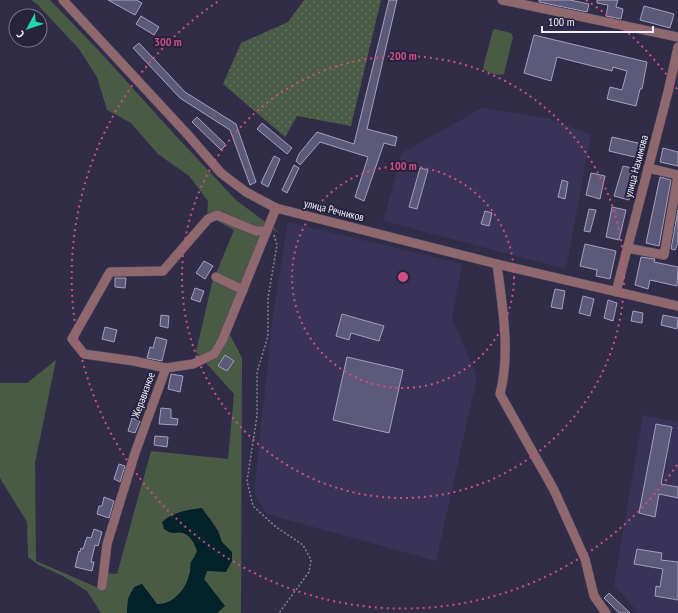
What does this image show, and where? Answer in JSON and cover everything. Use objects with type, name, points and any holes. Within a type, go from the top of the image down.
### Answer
[{"type":"street","name":"улица Речников","points":[[63,0],[222,173],[246,192],[276,208],[497,264],[678,306]]},
{"type":"street","points":[[502,0],[678,38]]},
{"type":"street","name":"улица Нахимова","points":[[616,292],[668,92],[678,47]]},
{"type":"street","points":[[668,92],[678,94]]},
{"type":"street","points":[[627,248],[664,255],[678,175],[648,168]]},
{"type":"street","name":"Жеравизное","points":[[102,586],[106,544],[135,453],[166,368],[193,364],[214,354],[222,341],[276,208]]},
{"type":"street","points":[[166,368],[134,361],[84,354],[72,339],[110,272],[163,271],[208,219],[217,215],[256,230],[267,231]]},
{"type":"street","points":[[497,264],[506,346],[504,376],[500,394],[554,490],[585,559],[594,596],[606,613]]},
{"type":"street","points":[[216,277],[243,290]]},
{"type":"path","points":[[271,220],[276,245],[268,298],[268,336],[257,372],[257,416],[247,480],[253,506],[276,527],[303,545],[311,560],[309,572],[279,613]]},
{"type":"shaded area","points":[[31,0],[50,0],[101,53],[236,200],[280,233],[270,228],[227,329],[242,358],[241,613],[217,613],[224,606],[204,579],[207,571],[216,570],[222,542],[218,531],[210,518],[164,529],[174,533],[186,534],[192,540],[197,551],[191,562],[190,572],[185,586],[178,595],[168,602],[157,604],[141,584],[131,592],[128,599],[127,613],[101,613],[87,591],[63,576],[39,565],[28,557],[27,522],[0,478],[0,383],[27,383],[56,360],[35,463],[36,561],[101,589],[103,573],[117,574],[151,451],[228,459],[234,394],[196,352],[212,283],[234,230],[207,215],[208,201],[189,176],[158,154],[131,123],[107,110],[97,77],[79,49],[48,16],[48,8],[41,8]]},
{"type":"shaded area","points":[[304,0],[381,0],[351,126],[297,116],[285,137],[223,84],[241,43],[288,22]]},
{"type":"shaded area","points":[[495,29],[511,33],[513,37],[504,74],[502,75],[490,73],[483,68],[493,30]]},
{"type":"shaded area","points":[[482,108],[547,118],[591,135],[566,269],[383,221],[402,153]]},
{"type":"shaded area","points":[[288,222],[462,264],[452,318],[477,377],[436,561],[267,514],[254,493],[273,315]]},
{"type":"shaded area","points":[[643,415],[678,422],[678,613],[639,613],[614,585]]},
{"type":"shaded area","points":[[202,508],[218,531],[222,542],[232,552],[232,561],[226,572],[207,571],[204,579],[225,606],[217,613],[127,613],[128,599],[134,587],[142,584],[157,604],[168,602],[182,591],[190,572],[191,562],[197,551],[194,543],[188,536],[183,533],[172,533],[164,529],[162,522],[176,513]]},
{"type":"building","points":[[108,0],[136,0],[142,3],[135,15]]},
{"type":"building","points":[[389,0],[397,0],[367,129],[397,137],[395,146],[384,143],[364,201],[355,197],[368,157],[320,142],[300,165],[296,161],[299,154],[317,132],[354,144]]},
{"type":"building","points":[[539,0],[570,0],[589,4],[587,12],[539,2]]},
{"type":"building","points":[[597,0],[618,0],[616,7],[623,9],[621,19],[606,16],[608,5],[597,3]]},
{"type":"building","points":[[644,6],[674,14],[670,28],[640,20]]},
{"type":"building","points":[[141,16],[159,27],[154,35],[136,24]]},
{"type":"building","points":[[534,35],[647,62],[642,89],[640,89],[636,106],[607,99],[610,87],[622,90],[627,71],[613,67],[612,71],[557,57],[551,81],[524,73]]},
{"type":"building","points":[[139,43],[185,92],[236,124],[256,182],[250,185],[230,130],[180,98],[133,48]]},
{"type":"building","points":[[197,117],[226,145],[221,150],[192,122]]},
{"type":"building","points":[[262,123],[292,148],[287,154],[257,129]]},
{"type":"building","points":[[612,137],[642,144],[639,158],[609,151]]},
{"type":"building","points":[[663,148],[678,152],[678,166],[660,162]]},
{"type":"building","points":[[274,156],[280,159],[268,187],[261,183]]},
{"type":"building","points":[[294,165],[299,168],[287,193],[282,190]]},
{"type":"building","points":[[623,166],[637,169],[629,200],[614,196]]},
{"type":"building","points":[[420,168],[428,170],[417,209],[409,207]]},
{"type":"building","points":[[591,173],[605,176],[600,199],[586,195]]},
{"type":"building","points":[[660,177],[671,180],[659,246],[646,243]]},
{"type":"building","points":[[562,180],[568,182],[565,199],[558,197]]},
{"type":"building","points":[[612,207],[626,210],[619,240],[606,237]]},
{"type":"building","points":[[589,209],[596,210],[590,232],[584,231]]},
{"type":"building","points":[[678,210],[678,243],[675,250],[671,249]]},
{"type":"building","points":[[485,211],[492,213],[489,226],[481,224]]},
{"type":"building","points":[[585,244],[616,251],[610,279],[596,276],[597,270],[580,266]]},
{"type":"building","points":[[641,257],[655,259],[654,262],[678,267],[677,286],[650,280],[648,289],[635,285]]},
{"type":"building","points":[[204,261],[213,266],[205,279],[196,273]]},
{"type":"building","points":[[115,278],[126,278],[125,288],[115,287]]},
{"type":"building","points":[[195,288],[204,291],[200,302],[191,299]]},
{"type":"building","points":[[555,289],[565,291],[562,309],[551,307]]},
{"type":"building","points":[[583,296],[594,299],[590,316],[579,313]]},
{"type":"building","points":[[608,300],[617,303],[613,321],[604,318]]},
{"type":"building","points":[[633,311],[643,313],[642,323],[631,321]]},
{"type":"building","points":[[342,314],[384,326],[379,341],[351,333],[349,340],[336,336]]},
{"type":"building","points":[[161,315],[169,316],[168,328],[160,326]]},
{"type":"building","points":[[663,315],[678,318],[677,329],[661,325]]},
{"type":"building","points":[[105,327],[117,330],[114,342],[102,339]]},
{"type":"building","points":[[156,337],[167,340],[162,361],[147,358],[150,347],[153,348]]},
{"type":"building","points":[[225,355],[234,361],[227,371],[218,366]]},
{"type":"building","points":[[347,357],[403,370],[389,433],[333,420]]},
{"type":"building","points":[[171,374],[183,376],[180,392],[168,389]]},
{"type":"building","points":[[161,408],[171,409],[171,418],[178,419],[177,425],[159,424]]},
{"type":"building","points":[[132,418],[140,421],[135,433],[128,431]]},
{"type":"building","points":[[656,424],[672,427],[661,484],[678,487],[678,498],[659,494],[655,517],[639,513]]},
{"type":"building","points":[[155,436],[168,437],[167,447],[154,445]]},
{"type":"building","points":[[119,464],[125,466],[120,482],[114,479]]},
{"type":"building","points":[[104,497],[114,501],[109,518],[97,514],[99,506],[102,506]]},
{"type":"building","points":[[94,529],[102,532],[98,546],[95,545],[91,562],[94,562],[92,571],[75,567],[79,551],[80,552],[81,548],[83,549],[87,537],[91,538]]},
{"type":"building","points":[[637,549],[662,553],[661,560],[678,562],[678,600],[655,596],[656,586],[660,587],[663,569],[634,564]]},
{"type":"building","points":[[609,593],[630,613],[619,613],[604,598]]}]
